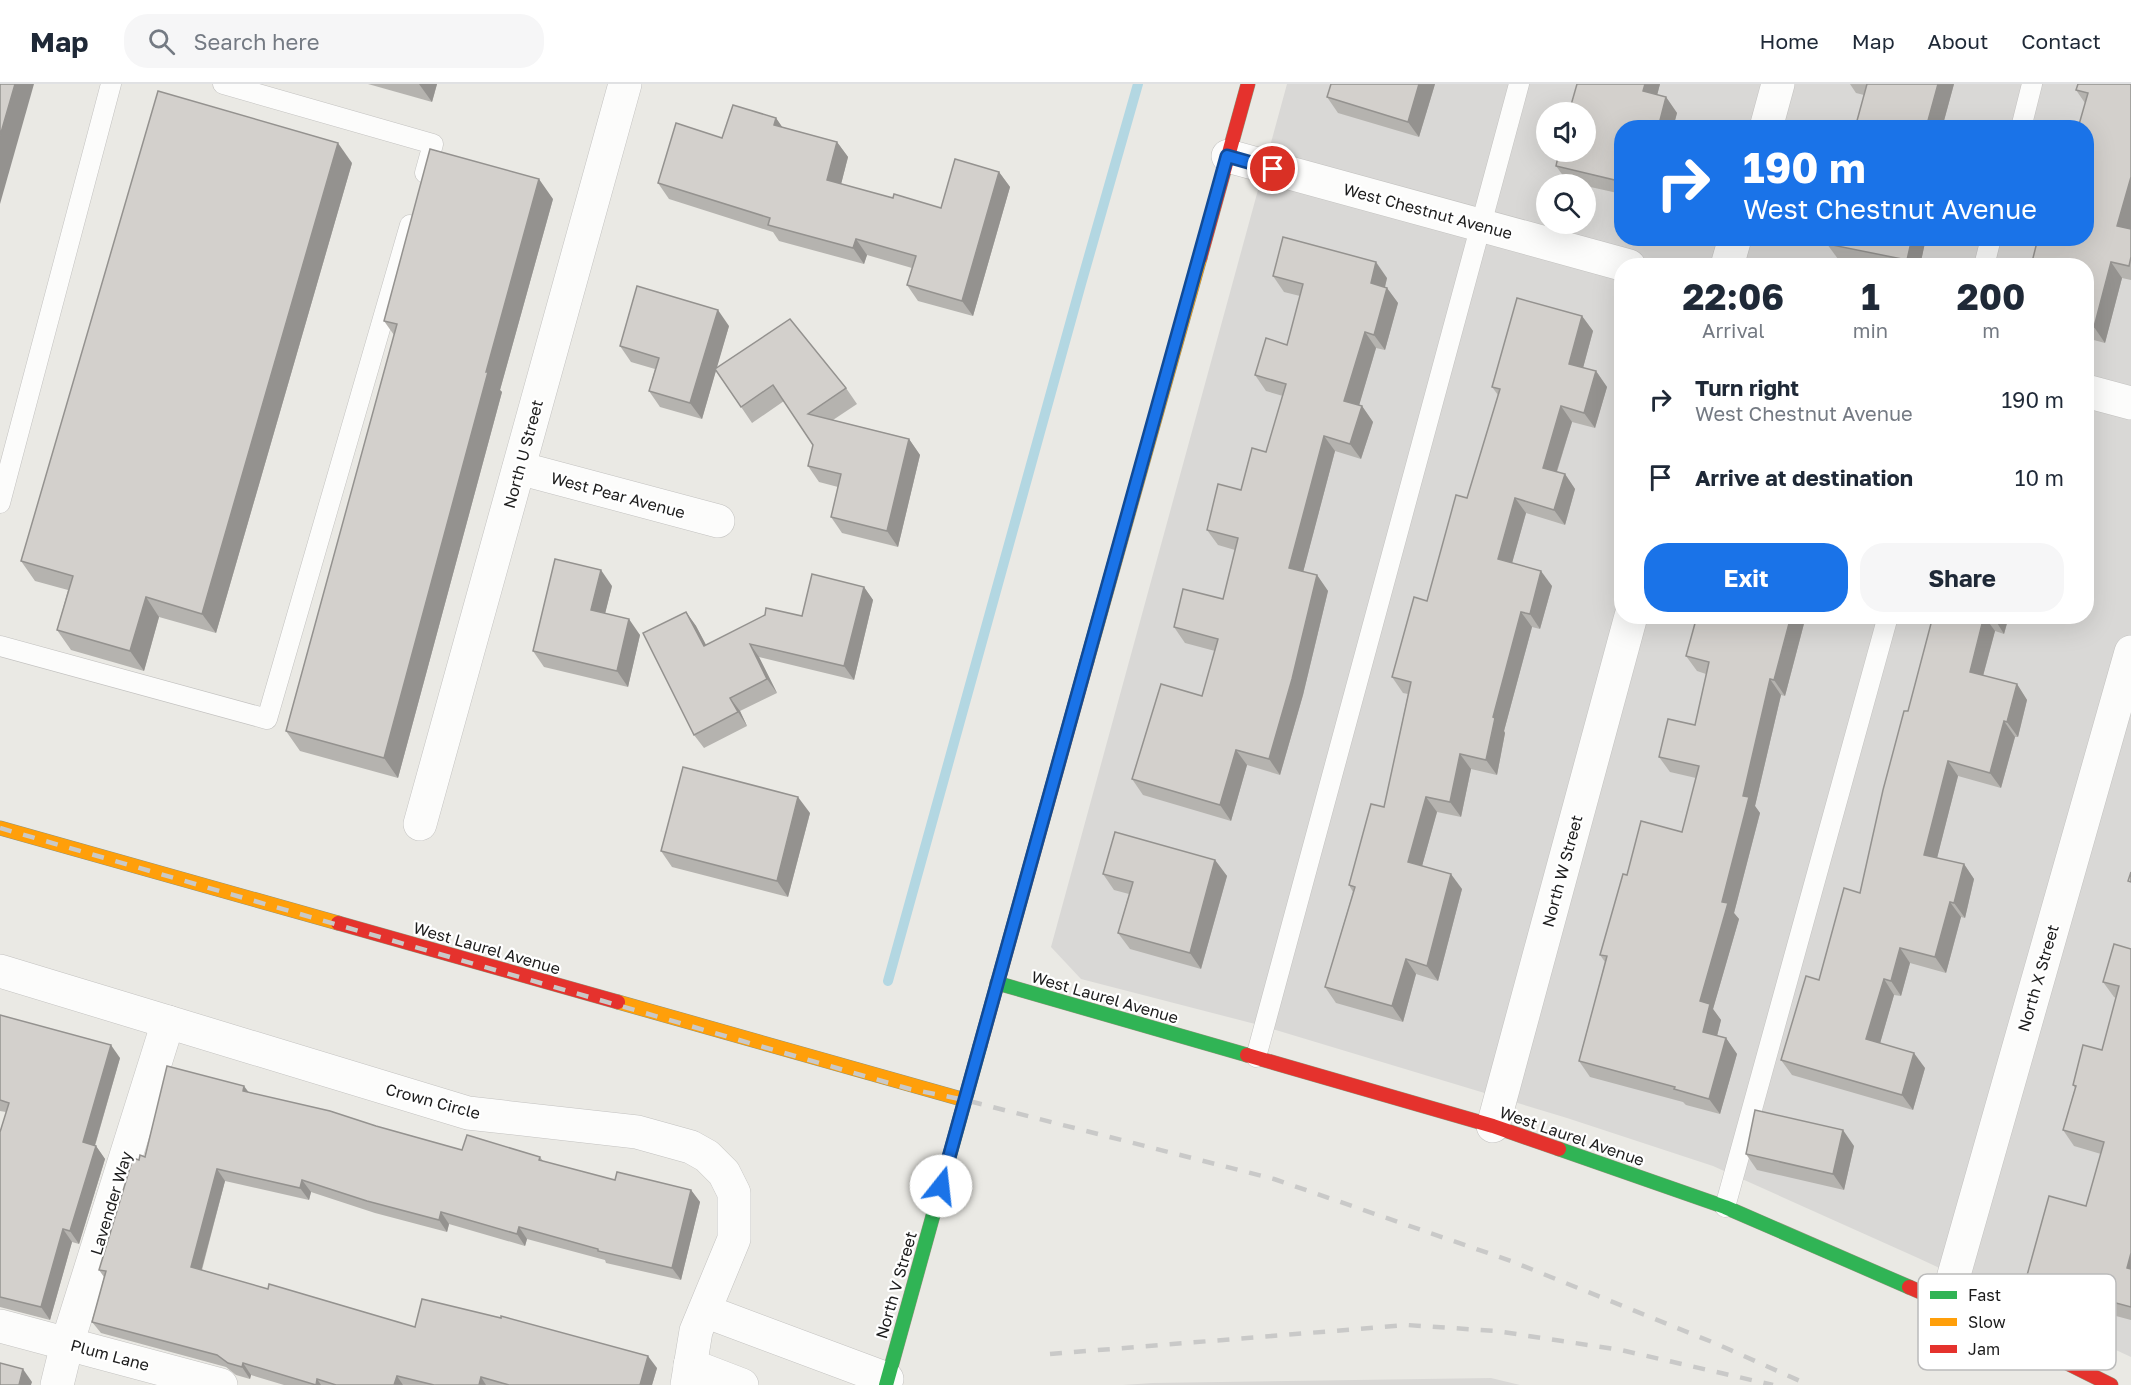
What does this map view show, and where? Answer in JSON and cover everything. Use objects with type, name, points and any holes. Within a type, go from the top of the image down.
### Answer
[{"type":"street","name":"North U Street","points":[[420,824],[625,84]]},
{"type":"street","name":"North V Street","points":[[886,1382],[1248,84]]},
{"type":"street","points":[[1768,120],[1778,84]]},
{"type":"street","name":"West Chestnut Avenue","points":[[1227,156],[1614,262]]},
{"type":"street","points":[[2094,393],[2131,403]]},
{"type":"street","name":"West Pear Avenue","points":[[519,468],[718,521]]},
{"type":"street","name":"North W Street","points":[[1493,1126],[1629,624]]},
{"type":"street","name":"North X Street","points":[[1954,1274],[2131,652]]},
{"type":"street","name":"West Laurel Avenue","points":[[0,828],[965,1100]]},
{"type":"street","name":"Crown Circle","points":[[0,971],[468,1113],[637,1132],[691,1147],[707,1156],[724,1173],[735,1194],[735,1239],[696,1331],[688,1375],[742,1385]]},
{"type":"street","name":"West Laurel Avenue","points":[[997,983],[1493,1126],[1725,1208],[1918,1291]]},
{"type":"street","name":"Lavender Way","points":[[57,1385],[67,1344],[168,1022]]},
{"type":"street","points":[[705,1311],[886,1382]]},
{"type":"street","name":"Plum Lane","points":[[0,1326],[221,1385]]},
{"type":"street","name":"West Laurel Avenue","points":[[2081,1370],[2111,1385]]},
{"type":"lane","points":[[0,503],[111,84]]},
{"type":"lane","points":[[223,84],[433,144],[420,189]]},
{"type":"lane","points":[[1256,1057],[1519,84]]},
{"type":"lane","points":[[2023,120],[2032,84]]},
{"type":"lane","points":[[0,646],[267,719],[414,212]]},
{"type":"lane","points":[[1725,1208],[1886,624]]},
{"type":"shaded area","points":[[1287,84],[2131,84],[2131,1357],[2116,1350],[2116,1274],[1952,1274],[1713,1166],[1567,1118],[1259,1025],[1081,979],[1051,947]]},
{"type":"shaded area","points":[[1491,1378],[1520,1385],[1123,1385],[1152,1383]]},
{"type":"building","points":[[0,84],[15,84],[0,136]]},
{"type":"building","points":[[1331,84],[1419,84],[1408,122],[1327,97]]},
{"type":"building","points":[[1577,84],[1645,84],[1643,91],[1666,97],[1660,120],[1614,120],[1614,180],[1556,166],[1557,162],[1596,162],[1596,102],[1572,102]]},
{"type":"building","points":[[1867,84],[1938,84],[1928,120],[1857,120]]},
{"type":"building","points":[[2078,84],[2131,84],[2131,177],[2117,226],[2131,229],[2131,257],[2129,266],[2111,262],[2094,327],[2094,258],[2033,258],[2036,246],[2094,246],[2094,120],[2080,120],[2088,93],[2076,90]]},
{"type":"building","points":[[158,91],[338,143],[202,614],[146,597],[130,651],[57,630],[73,576],[21,561]]},
{"type":"building","points":[[733,105],[776,118],[774,125],[837,142],[827,180],[893,198],[894,194],[941,208],[955,159],[999,172],[962,301],[907,285],[916,256],[856,239],[853,248],[768,225],[770,218],[658,183],[676,123],[722,138]]},
{"type":"building","points":[[430,149],[539,179],[384,758],[286,731],[397,324],[384,321]]},
{"type":"building","points":[[1283,237],[1376,262],[1371,283],[1387,288],[1374,335],[1365,332],[1344,401],[1362,406],[1350,444],[1324,436],[1289,568],[1317,575],[1292,679],[1269,759],[1236,750],[1220,805],[1132,779],[1161,684],[1202,696],[1218,639],[1174,627],[1183,589],[1223,599],[1238,538],[1207,530],[1218,484],[1241,490],[1252,448],[1266,452],[1286,384],[1255,375],[1266,338],[1287,345],[1303,284],[1273,276]]},
{"type":"building","points":[[1837,246],[1910,246],[1907,258]]},
{"type":"building","points":[[637,286],[718,310],[690,403],[649,391],[659,358],[620,346]]},
{"type":"building","points":[[1517,298],[1582,316],[1569,364],[1596,371],[1584,413],[1561,406],[1543,468],[1565,474],[1554,510],[1515,498],[1498,559],[1541,571],[1530,614],[1521,612],[1493,717],[1495,718],[1486,760],[1460,754],[1450,802],[1426,797],[1408,862],[1451,874],[1427,966],[1406,959],[1392,1006],[1325,987],[1355,887],[1349,885],[1371,804],[1384,807],[1411,682],[1392,677],[1414,597],[1427,601],[1456,495],[1467,498],[1500,389],[1492,387]]},
{"type":"building","points":[[790,319],[846,388],[808,414],[909,439],[887,531],[831,517],[841,474],[808,466],[813,445],[773,385],[741,407],[715,369]]},
{"type":"building","points":[[555,559],[601,570],[591,610],[629,619],[617,671],[533,651]]},
{"type":"building","points":[[812,574],[864,587],[844,666],[750,644],[767,679],[730,698],[738,712],[694,735],[643,633],[686,612],[704,646],[765,615],[766,608],[802,616]]},
{"type":"building","points":[[1695,624],[1789,624],[1774,680],[1770,679],[1743,796],[1749,797],[1722,902],[1728,903],[1700,1001],[1710,1004],[1703,1032],[1726,1038],[1709,1099],[1674,1089],[1675,1087],[1579,1061],[1607,956],[1600,955],[1623,874],[1627,875],[1641,821],[1682,832],[1699,766],[1659,757],[1668,719],[1695,725],[1709,662],[1686,656]]},
{"type":"building","points":[[1931,624],[1982,624],[1970,672],[2017,684],[2007,722],[2004,721],[1990,773],[1948,761],[1924,855],[1964,864],[1954,903],[1950,902],[1935,957],[1900,948],[1891,981],[1884,979],[1866,1039],[1914,1053],[1902,1095],[1781,1060],[1806,976],[1819,980],[1844,888],[1860,893],[1883,790],[1904,711],[1908,711]]},
{"type":"building","points":[[683,767],[798,797],[777,881],[661,851]]},
{"type":"building","points":[[1115,832],[1215,860],[1190,953],[1118,933],[1133,882],[1103,874]]},
{"type":"building","points":[[2114,944],[2131,949],[2131,1253],[2127,1268],[2131,1269],[2131,1307],[2116,1303],[2116,1274],[2027,1274],[2049,1196],[2086,1206],[2104,1142],[2063,1130],[2076,1086],[2073,1085],[2083,1045],[2102,1050],[2119,986],[2103,982]]},
{"type":"building","points":[[0,1015],[111,1045],[83,1142],[96,1146],[70,1231],[63,1229],[41,1307],[0,1297],[0,1132],[9,1103],[0,1100]]},
{"type":"building","points":[[167,1066],[244,1086],[243,1091],[330,1111],[462,1150],[467,1135],[540,1157],[539,1160],[615,1180],[617,1172],[691,1190],[672,1268],[598,1251],[598,1249],[519,1227],[517,1234],[441,1212],[439,1220],[367,1201],[302,1180],[300,1188],[217,1169],[191,1267],[268,1289],[269,1284],[415,1327],[422,1299],[501,1318],[501,1316],[648,1356],[640,1385],[509,1385],[481,1377],[479,1385],[434,1385],[397,1376],[394,1385],[336,1385],[317,1379],[316,1385],[243,1363],[242,1367],[228,1363],[217,1355],[92,1322],[106,1271],[99,1270],[133,1158],[139,1160],[140,1155],[145,1157]]},
{"type":"building","points":[[1755,1110],[1843,1130],[1833,1174],[1746,1154]]},
{"type":"building","points":[[0,1363],[23,1369],[19,1385],[0,1385]]},
{"type":"waterway","points":[[888,981],[1138,84]]},
{"type":"railway","points":[[0,828],[910,1089],[965,1100],[1274,1179],[1511,1261],[1717,1344],[1809,1385]]},
{"type":"railway","points":[[1050,1354],[1407,1325],[1496,1331],[1621,1350],[1773,1385]]},
{"type":"traffic: fast","points":[[997,983],[1247,1055]]},
{"type":"traffic: fast","points":[[886,1385],[980,1046]]},
{"type":"traffic: fast","points":[[1559,1149],[1725,1207],[1909,1287]]},
{"type":"traffic: slow","points":[[1087,661],[1200,258]]},
{"type":"traffic: slow","points":[[0,828],[338,923]]},
{"type":"traffic: slow","points":[[618,1002],[965,1100]]},
{"type":"traffic: jam","points":[[1200,258],[1248,84]]},
{"type":"traffic: jam","points":[[980,1046],[1087,661]]},
{"type":"traffic: jam","points":[[338,923],[618,1002]]},
{"type":"traffic: jam","points":[[1247,1055],[1493,1126],[1559,1149]]},
{"type":"traffic: jam","points":[[1909,1287],[1918,1291]]},
{"type":"traffic: jam","points":[[2081,1370],[2111,1385]]},
{"type":"route","points":[[941,1186],[1227,156],[1273,169]]}]
